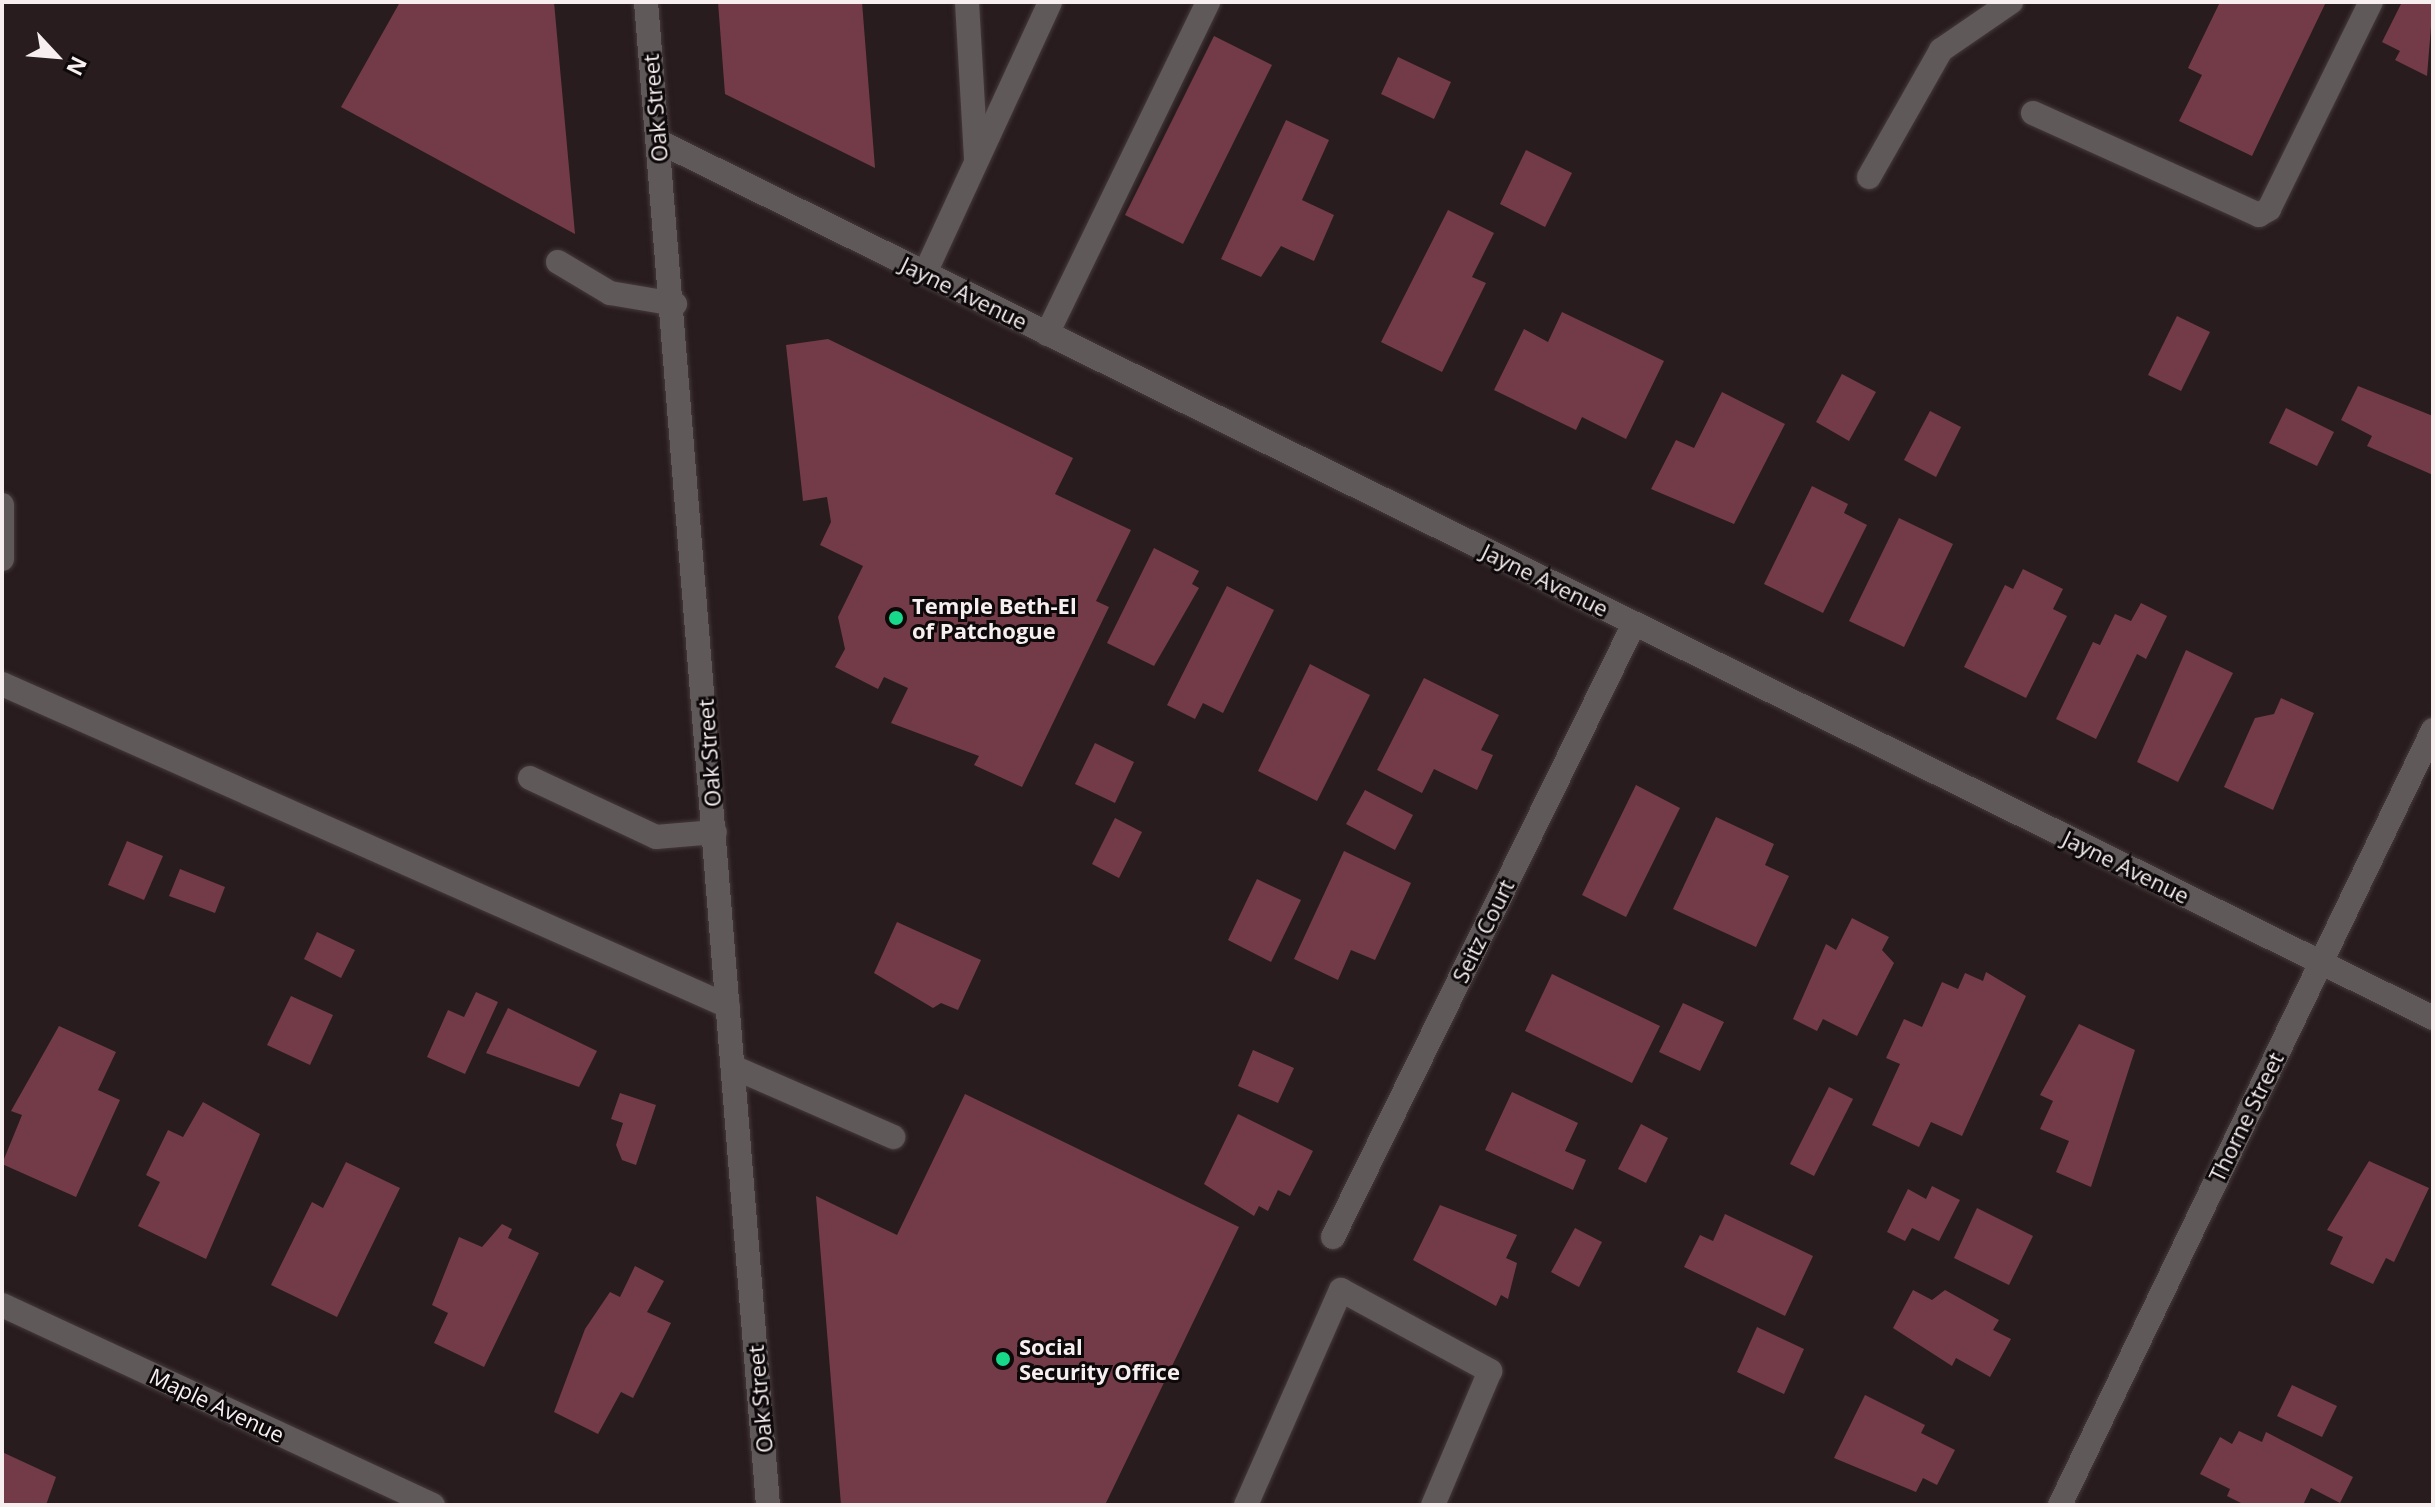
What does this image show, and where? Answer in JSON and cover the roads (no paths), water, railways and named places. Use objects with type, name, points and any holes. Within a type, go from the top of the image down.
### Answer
[{"type":"street","name":"Oak Street","points":[[646,2],[675,304],[768,1505]]},
{"type":"street","points":[[967,2],[976,162]]},
{"type":"street","points":[[925,273],[1050,2]]},
{"type":"street","points":[[1047,334],[1208,2]]},
{"type":"street","points":[[1869,177],[1941,50],[2011,2]]},
{"type":"street","points":[[2033,113],[2259,215],[2269,209],[2371,2]]},
{"type":"street","name":"Jayne Avenue","points":[[658,141],[2433,1018]]},
{"type":"street","points":[[558,262],[610,293],[675,304]]},
{"type":"street","points":[[2,505],[2,559]]},
{"type":"street","name":"Seitz Court","points":[[1333,1237],[1634,624]]},
{"type":"street","points":[[2,684],[728,1006]]},
{"type":"street","name":"Thorne Street","points":[[2060,1505],[2433,730]]},
{"type":"street","points":[[530,778],[656,837],[715,832]]},
{"type":"street","points":[[733,1067],[893,1137]]},
{"type":"street","points":[[1246,1505],[1341,1290],[1490,1371],[1433,1505]]},
{"type":"street","name":"Maple Avenue","points":[[2,1305],[433,1505]]},
{"type":"place","name":"Temple Beth-El of Patchogue","points":[[896,618]]},
{"type":"place","name":"Social Security Office","points":[[1003,1359]]}]
